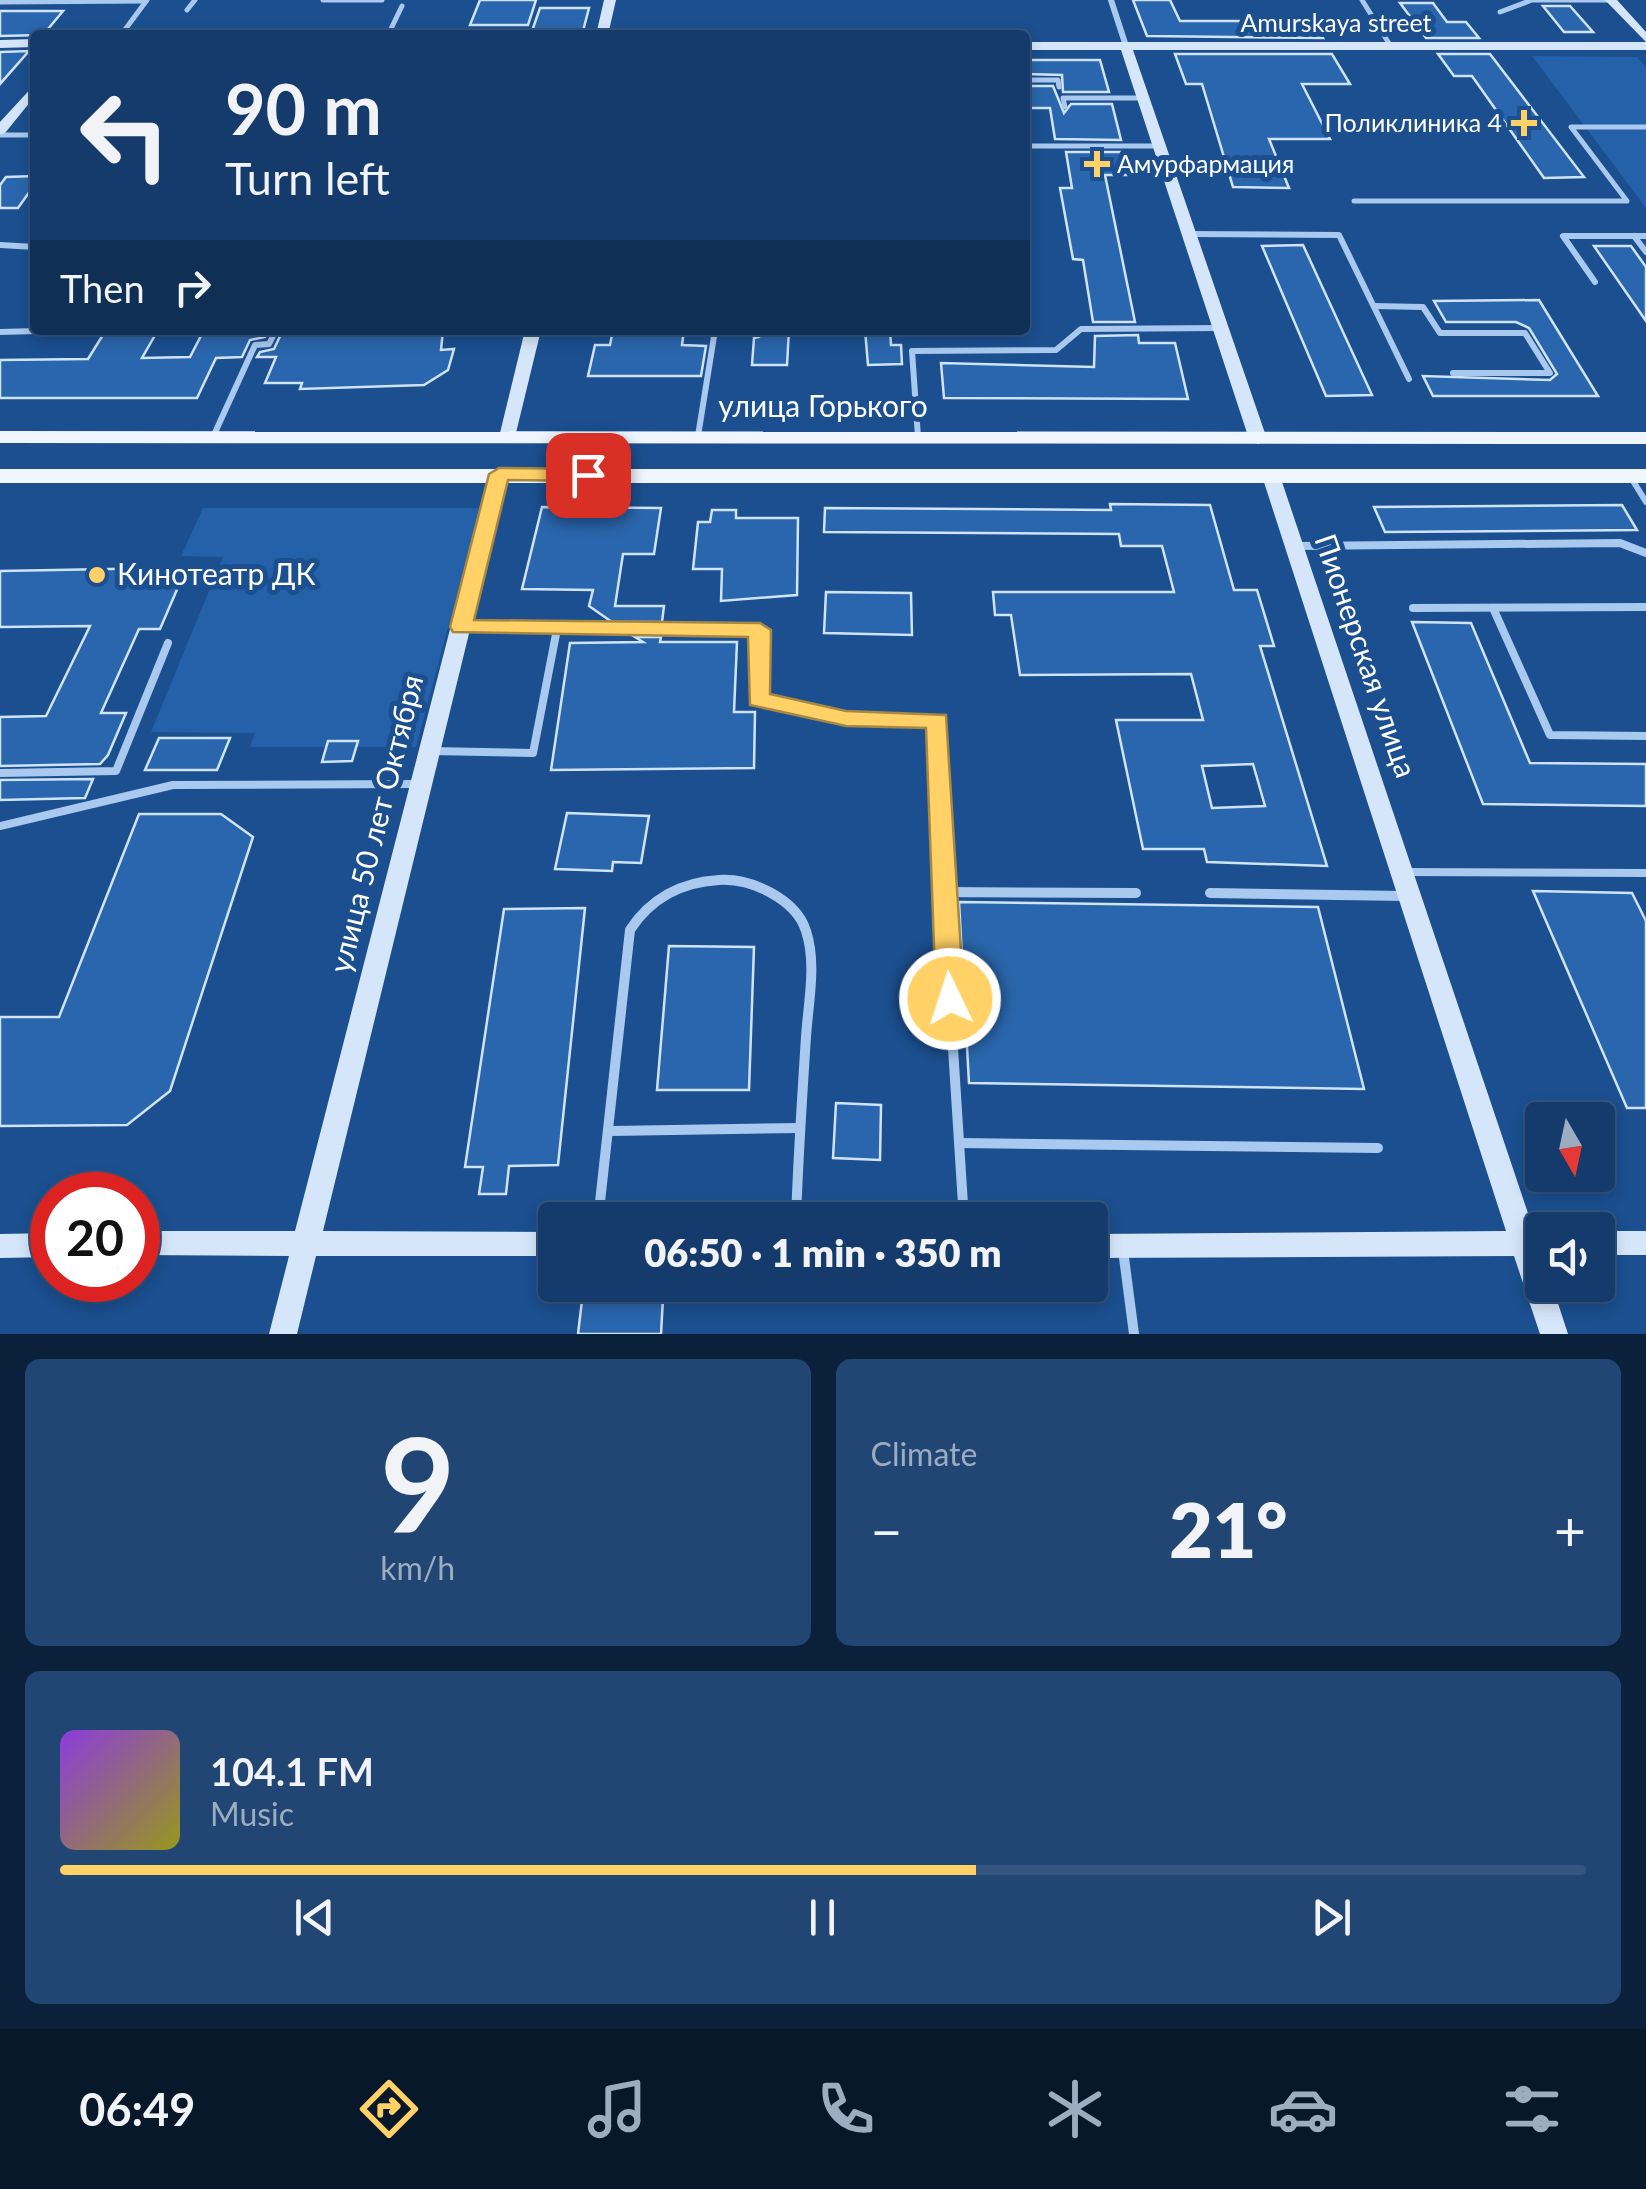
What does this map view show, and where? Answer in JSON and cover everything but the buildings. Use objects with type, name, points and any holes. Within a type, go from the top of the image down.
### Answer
[{"type":"main road","name":"улица 50 лет Октября","points":[[499,474],[508,437]]},
{"type":"main road","name":"улица Горького","points":[[0,438],[1646,438]]},
{"type":"main road","name":"Пионерская улица","points":[[1258,439],[1271,476]]},
{"type":"main road","points":[[0,476],[1638,476]]},
{"type":"street","points":[[603,30],[610,0]]},
{"type":"street","name":"Пионерская улица","points":[[1110,0],[1258,439]]},
{"type":"street","points":[[1611,0],[1646,43]]},
{"type":"street","points":[[0,44],[30,43]]},
{"type":"street","name":"Amurskaya street","points":[[1030,46],[1646,43]]},
{"type":"street","points":[[0,132],[30,94]]},
{"type":"street","name":"улица 50 лет Октября","points":[[508,437],[532,335]]},
{"type":"street","name":"улица 50 лет Октября","points":[[283,1334],[499,474]]},
{"type":"street","name":"Пионерская улица","points":[[1271,476],[1525,1220]]},
{"type":"street","points":[[160,1243],[306,1240],[538,1244]]},
{"type":"street","points":[[1108,1246],[1525,1243]]},
{"type":"street","points":[[1615,1243],[1646,1243]]},
{"type":"street","points":[[0,1246],[30,1245]]},
{"type":"street","name":"Пионерская улица","points":[[1547,1302],[1554,1334]]},
{"type":"lane","points":[[188,10],[195,0]]},
{"type":"lane","points":[[323,0],[382,0]]},
{"type":"lane","points":[[1362,0],[1390,46]]},
{"type":"lane","points":[[1500,12],[1532,0],[1611,0]]},
{"type":"lane","points":[[0,2],[146,1]]},
{"type":"lane","points":[[125,30],[146,1]]},
{"type":"lane","points":[[390,30],[402,6]]},
{"type":"lane","points":[[1030,80],[1058,80],[1058,87]]},
{"type":"lane","points":[[1065,107],[1063,98],[1144,98]]},
{"type":"lane","points":[[1354,201],[1627,201],[1571,127],[1646,127]]},
{"type":"lane","points":[[0,132],[30,135]]},
{"type":"lane","points":[[1030,146],[1160,146]]},
{"type":"lane","points":[[1189,234],[1340,235],[1410,379]]},
{"type":"lane","points":[[1595,282],[1563,236],[1646,236]]},
{"type":"lane","points":[[1634,236],[1646,252]]},
{"type":"lane","points":[[0,245],[30,247]]},
{"type":"lane","points":[[1374,306],[1423,307],[1440,333],[1525,333],[1550,373],[1453,373]]},
{"type":"lane","points":[[918,437],[912,351],[1056,350],[1081,329],[1220,328]]},
{"type":"lane","points":[[0,332],[30,331]]},
{"type":"lane","points":[[213,437],[256,345],[269,344],[274,335]]},
{"type":"lane","points":[[698,436],[715,335]]},
{"type":"lane","points":[[1638,476],[1646,502]]},
{"type":"lane","points":[[1294,546],[1620,544],[1646,553]]},
{"type":"lane","points":[[1412,608],[1646,607]]},
{"type":"lane","points":[[1493,608],[1550,735],[1646,736]]},
{"type":"lane","points":[[461,627],[760,630],[758,699],[846,718],[938,720],[943,892],[963,1202]]},
{"type":"lane","points":[[429,751],[533,753],[557,629]]},
{"type":"lane","points":[[0,773],[116,771],[168,643]]},
{"type":"lane","points":[[0,826],[173,785],[421,784]]},
{"type":"lane","points":[[1404,872],[1646,874]]},
{"type":"lane","points":[[601,1202],[611,1131],[626,941],[652,900],[696,884],[740,880],[789,909],[806,928],[810,975],[796,1202]]},
{"type":"lane","points":[[943,892],[1136,893]]},
{"type":"lane","points":[[1210,893],[1412,896]]},
{"type":"lane","points":[[611,1131],[798,1128]]},
{"type":"lane","points":[[960,1143],[1378,1148]]},
{"type":"lane","points":[[1123,1246],[1134,1334]]},
{"type":"shaded area","points":[[1532,56],[1637,57],[1646,67],[1646,208]]},
{"type":"shaded area","points":[[203,508],[480,508],[416,747],[250,747],[255,733],[151,732],[223,557],[181,556]]},
{"type":"place","name":"Поликлиника 4","points":[[1524,123]]},
{"type":"place","name":"Амурфармация","points":[[1097,164]]},
{"type":"place","name":"Кинотеатр ДК","points":[[97,575]]},
{"type":"route","points":[[588,475],[499,474],[461,627],[760,630],[758,699],[846,718],[938,720],[950,999]]}]
